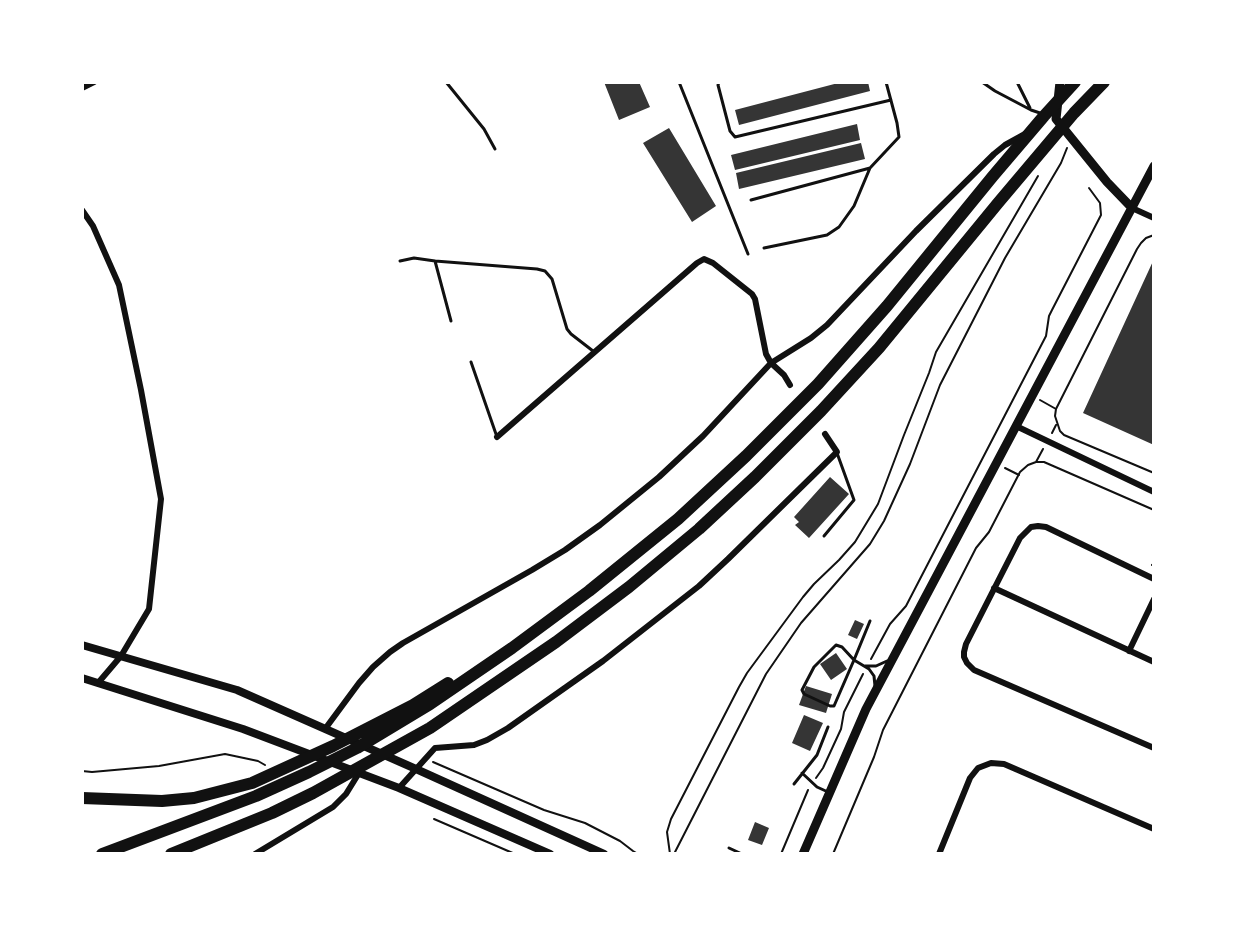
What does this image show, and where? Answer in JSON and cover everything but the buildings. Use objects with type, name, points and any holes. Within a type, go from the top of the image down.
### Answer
[{"type":"highway","points":[[102,854],[256,796],[357,748],[430,704],[512,648],[589,591],[678,519],[746,456],[818,384],[1075,82]]},
{"type":"highway","points":[[173,853],[272,813],[313,793],[430,728],[565,635],[629,587],[699,529],[821,411],[879,348],[1074,113],[1104,82]]},
{"type":"highway","points":[[82,798],[162,801],[194,798],[252,783],[333,746],[413,705],[460,675],[512,648]]},
{"type":"main road","points":[[1060,82],[1056,119],[1107,182],[1132,208]]},
{"type":"main road","points":[[803,854],[866,709],[1154,166]]},
{"type":"street","points":[[82,88],[94,82]]},
{"type":"street","points":[[325,729],[359,683],[390,652],[565,550],[600,525],[680,459],[771,363],[827,325],[916,231],[1005,145],[1056,119]]},
{"type":"street","points":[[1132,208],[1154,218]]},
{"type":"street","points":[[82,210],[93,226],[119,285],[161,499],[149,609],[121,656],[98,683]]},
{"type":"street","points":[[497,437],[697,262],[704,259],[713,263],[755,298],[766,354],[790,385]]},
{"type":"street","points":[[1016,426],[1154,492]]},
{"type":"street","points":[[399,788],[435,748],[474,745],[487,740],[525,717],[603,661],[699,586],[837,452],[825,434]]},
{"type":"street","points":[[1154,579],[1046,527],[1038,525],[1031,527],[1020,538],[994,588],[966,644],[964,657],[974,670],[1154,748]]},
{"type":"street","points":[[994,588],[1154,662]]},
{"type":"street","points":[[1130,651],[1154,599]]},
{"type":"street","points":[[82,645],[237,690],[604,854]]},
{"type":"street","points":[[82,678],[243,729],[399,788],[550,854]]},
{"type":"street","points":[[939,854],[970,778],[978,768],[991,763],[1004,764],[1154,829]]},
{"type":"street","points":[[255,854],[333,807],[346,794],[359,773]]},
{"type":"lane","points":[[446,82],[484,129],[495,149]]},
{"type":"lane","points":[[679,82],[748,254]]},
{"type":"lane","points":[[719,82],[730,131],[735,137],[891,100]]},
{"type":"lane","points":[[764,248],[827,235],[839,228],[854,206],[870,168],[898,137],[897,123],[886,82]]},
{"type":"lane","points":[[982,82],[1031,110],[1056,119]]},
{"type":"lane","points":[[1017,82],[1031,110]]},
{"type":"lane","points":[[751,200],[870,168]]},
{"type":"lane","points":[[400,261],[414,258],[544,271],[552,279],[567,329],[595,352]]},
{"type":"lane","points":[[435,261],[451,321]]},
{"type":"lane","points":[[471,362],[497,437]]},
{"type":"lane","points":[[824,536],[854,500],[837,452]]},
{"type":"lane","points":[[870,621],[854,660],[833,706],[803,693],[802,689],[814,667],[836,645],[842,647],[854,660],[872,673],[876,691]]},
{"type":"lane","points":[[864,666],[881,665],[894,656]]},
{"type":"lane","points":[[794,784],[817,754],[828,727]]},
{"type":"lane","points":[[802,773],[817,787],[830,792]]},
{"type":"lane","points":[[729,848],[742,854]]},
{"type":"path","points":[[674,854],[765,674],[801,623],[870,544],[884,521],[910,464],[940,385],[1005,258],[1061,163],[1070,141]]},
{"type":"path","points":[[873,655],[890,624],[906,606],[1046,336],[1049,316],[1101,215],[1100,203],[1089,188]]},
{"type":"path","points":[[1154,235],[1146,238],[1137,249],[1056,409],[1055,416],[1058,427],[1064,435],[1154,473]]},
{"type":"path","points":[[833,854],[883,730],[976,548],[989,532],[1020,472],[1028,465],[1044,462],[1154,510]]},
{"type":"path","points":[[816,778],[841,729],[844,712],[861,677]]},
{"type":"path","points":[[82,771],[159,766],[225,754],[258,761],[269,767]]},
{"type":"path","points":[[425,759],[544,810],[585,823],[620,841],[638,854]]},
{"type":"path","points":[[781,854],[809,788]]},
{"type":"path","points":[[434,819],[515,854]]}]
